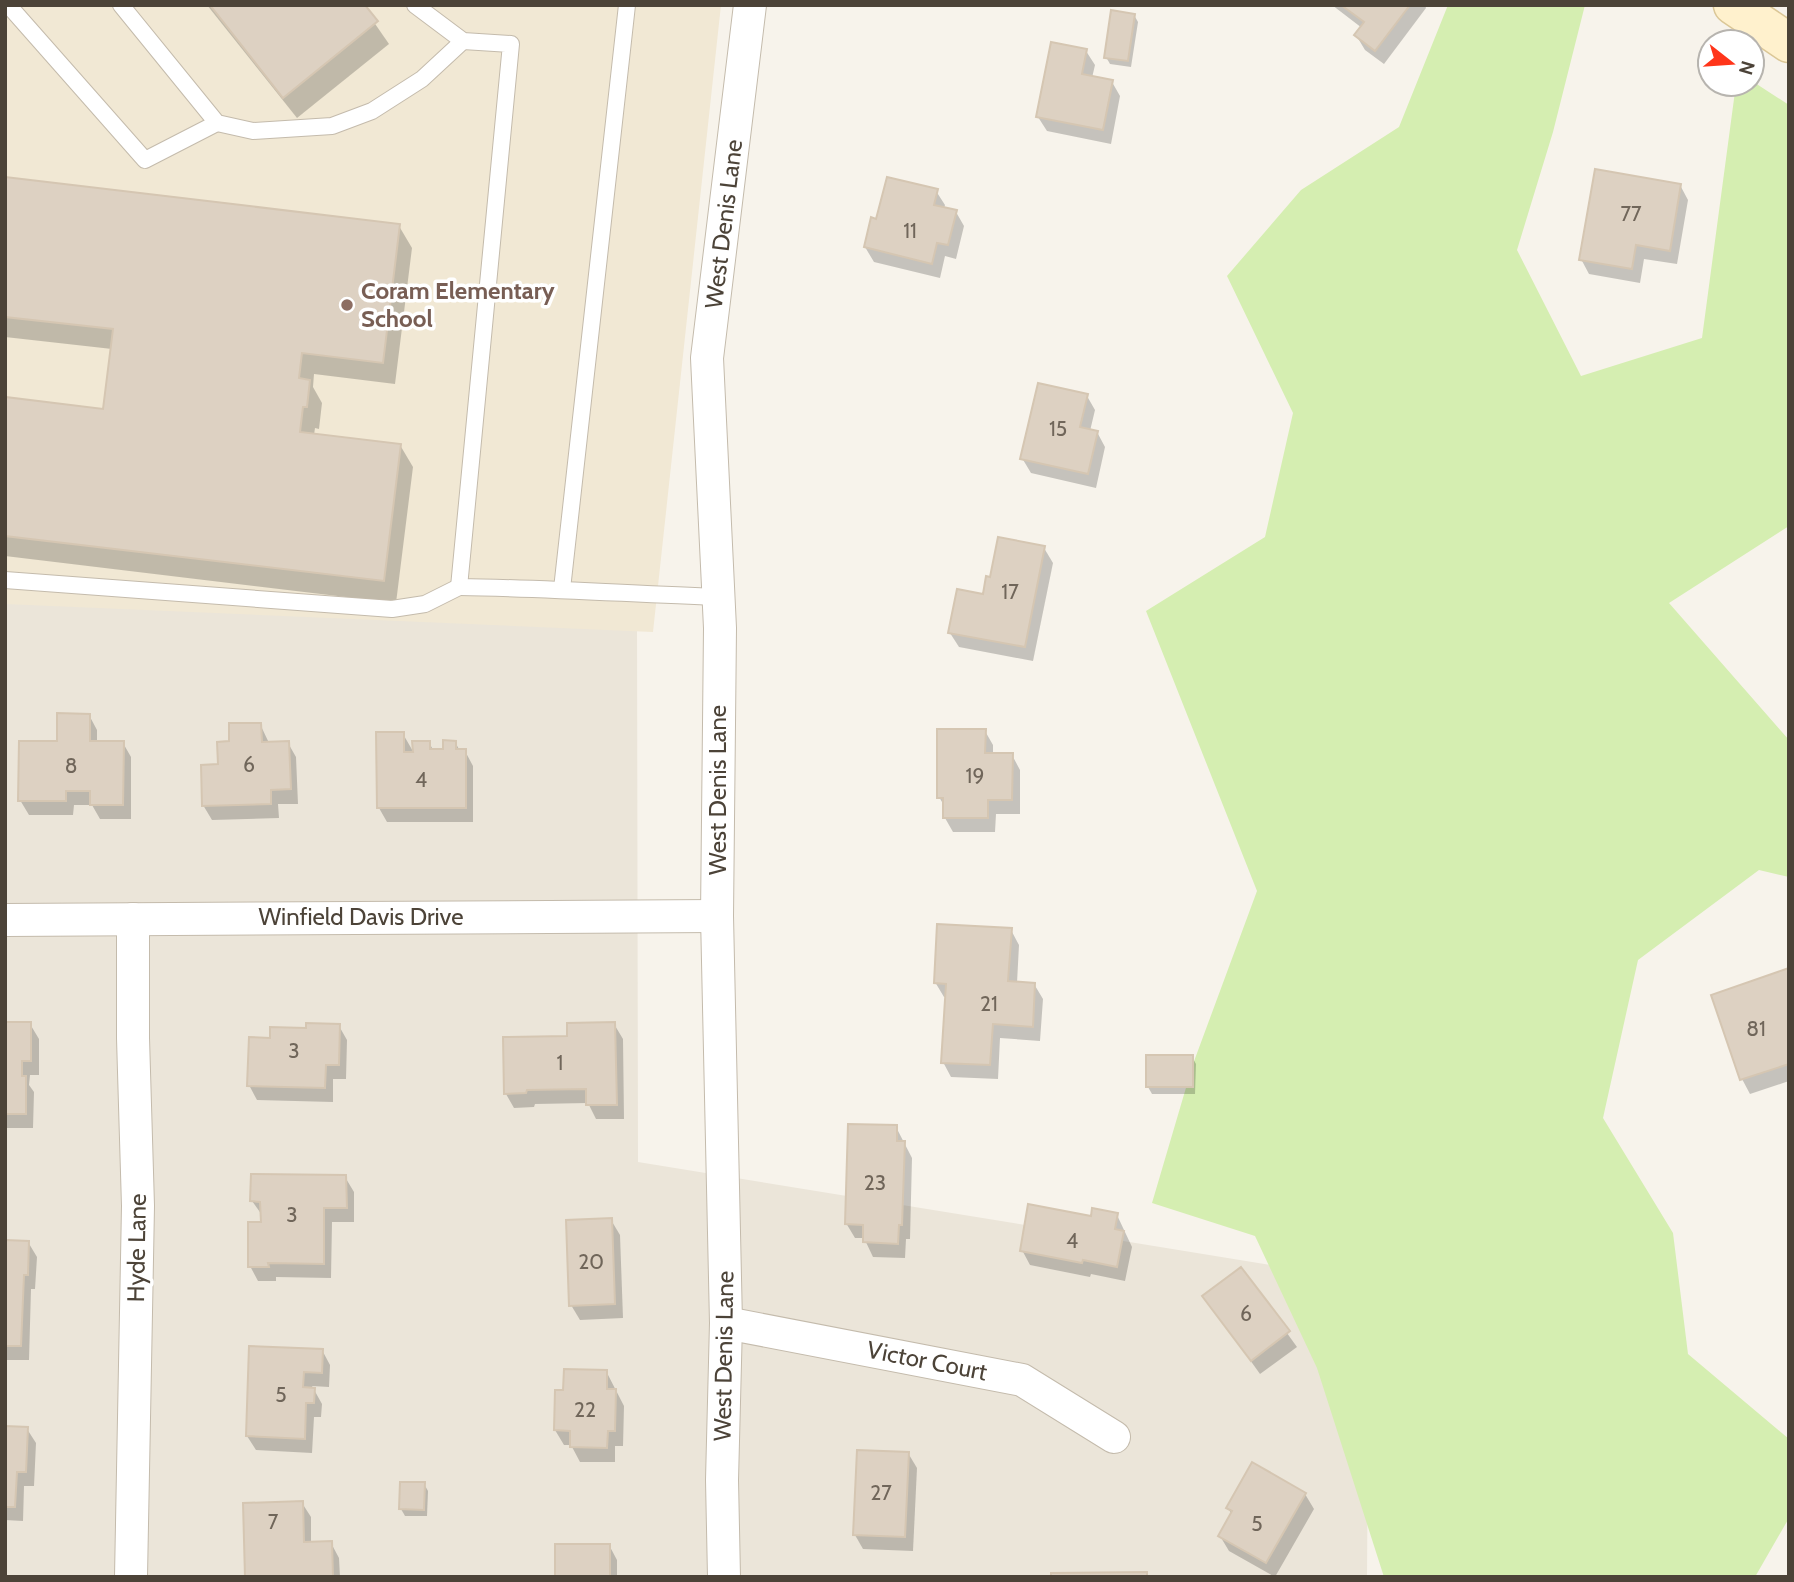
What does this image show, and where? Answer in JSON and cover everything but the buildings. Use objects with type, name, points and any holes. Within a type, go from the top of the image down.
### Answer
[{"type":"main road","points":[[1733,5],[1789,43]]},
{"type":"street","name":"West Denis Lane","points":[[724,1577],[722,1480],[726,1322],[717,916],[718,597],[707,358],[750,5]]},
{"type":"street","name":"Winfield Davis Drive","points":[[5,920],[717,916]]},
{"type":"street","name":"Hyde Lane","points":[[131,1577],[138,1206],[133,919]]},
{"type":"street","name":"Victor Court","points":[[726,1322],[1022,1380],[1114,1437]]},
{"type":"lane","points":[[12,5],[10,7],[145,159],[217,123]]},
{"type":"lane","points":[[121,5],[217,123],[253,131],[332,127],[372,111],[422,79],[463,41]]},
{"type":"lane","points":[[415,5],[463,41],[511,44],[459,587]]},
{"type":"lane","points":[[562,589],[627,5]]},
{"type":"lane","points":[[5,580],[392,609],[425,604],[459,587],[718,597]]},
{"type":"shaded area","name":"Coram Elementary School","points":[[5,5],[721,5],[653,632],[5,604]]},
{"type":"shaded area","points":[[5,600],[637,620],[638,1162],[1369,1281],[1367,1577],[5,1577]]},
{"type":"green space","points":[[1448,5],[1585,5],[1553,132],[1517,250],[1581,376],[1702,338],[1734,98],[1766,98],[1766,90],[1789,105],[1789,526],[1669,603],[1789,740],[1789,877],[1759,870],[1638,960],[1603,1118],[1673,1233],[1688,1354],[1789,1439],[1789,1518],[1755,1577],[1384,1577],[1317,1368],[1255,1236],[1152,1203],[1193,1064],[1257,891],[1146,611],[1265,537],[1293,413],[1227,276],[1301,190],[1399,127]]},
{"type":"place","name":"Coram Elementary School","points":[[347,305]]}]
